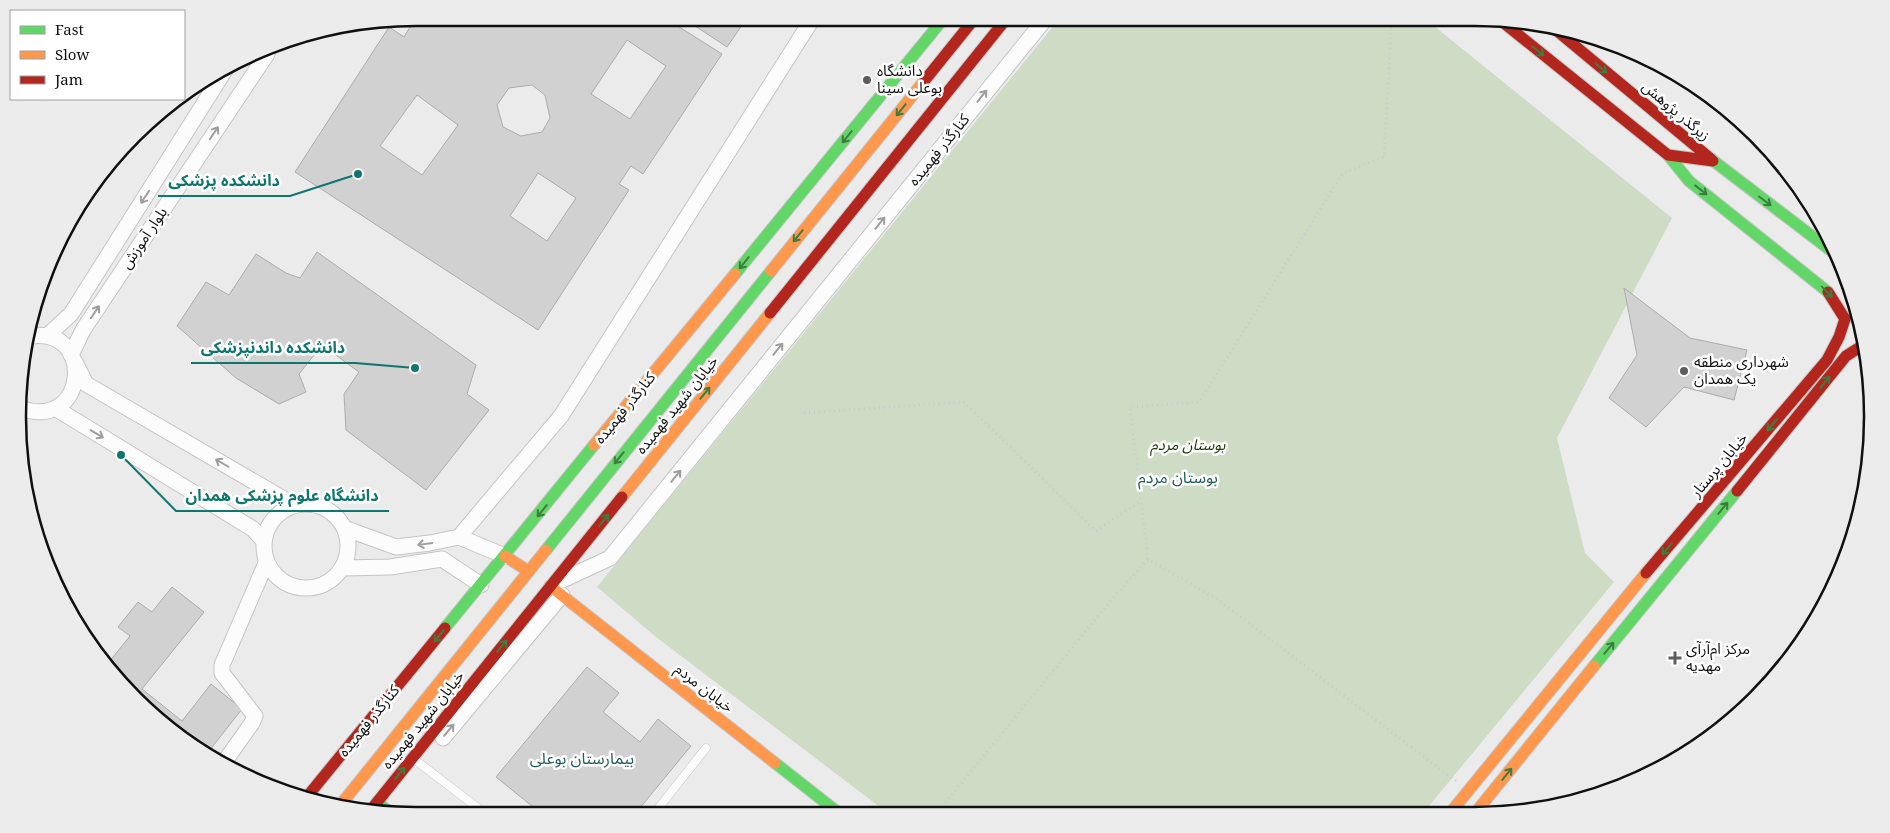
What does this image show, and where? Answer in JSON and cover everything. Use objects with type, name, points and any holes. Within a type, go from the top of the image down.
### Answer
[{"type":"main road","name":"کنارگذر فهمیده","points":[[311,792],[937,26]]},
{"type":"main road","name":"خیابان شهید فهمیده","points":[[345,800],[969,26]]},
{"type":"main road","name":"خیابان شهید فهمیده","points":[[556,590],[1001,26]]},
{"type":"main road","points":[[1510,28],[1668,155],[1712,161]]},
{"type":"main road","name":"زیرگذر پژوهش","points":[[1565,38],[1712,161],[1825,246]]},
{"type":"main road","name":"خیابان پرستار","points":[[1455,807],[1647,572],[1827,360],[1839,337],[1845,319],[1830,293],[1689,181],[1668,155]]},
{"type":"main road","name":"خیابان پرستار","points":[[1480,807],[1846,356],[1857,349]]},
{"type":"main road","points":[[505,556],[528,571]]},
{"type":"main road","name":"خیابان مردم","points":[[556,590],[831,807]]},
{"type":"street","points":[[459,537],[561,416],[808,26]]},
{"type":"street","name":"کنارگذر فهمیده","points":[[556,590],[610,558],[1040,26]]},
{"type":"street","name":"بلوار آموزش","points":[[73,358],[83,330],[264,57]]},
{"type":"street","name":"بلوار آموزش","points":[[35,334],[71,314],[219,81]]},
{"type":"street","points":[[177,147],[196,160]]},
{"type":"street","points":[[35,335],[58,340],[67,348],[86,384],[294,505]]},
{"type":"street","points":[[26,411],[43,412],[56,408],[64,402],[71,394],[76,378],[73,358]]},
{"type":"street","points":[[56,408],[253,529],[263,540]]},
{"type":"street","points":[[306,503],[318,505],[329,510],[338,518],[344,528],[348,541],[347,555],[342,568],[333,578],[322,585],[309,588],[296,587],[284,582],[273,574],[266,563],[263,552],[263,540],[267,528],[283,510],[294,505],[306,503]]},
{"type":"street","points":[[344,528],[396,547],[459,537],[505,556]]},
{"type":"street","points":[[342,568],[390,567],[442,559],[481,585]]},
{"type":"street","points":[[227,758],[255,716],[222,673],[222,665],[266,563]]},
{"type":"street","points":[[382,805],[556,590]]},
{"type":"lane","points":[[659,807],[706,748]]},
{"type":"lane","points":[[417,761],[477,807]]},
{"type":"path","points":[[942,807],[1112,599],[1148,559],[1130,407],[1198,402],[1344,173],[1384,157],[1392,26]]},
{"type":"path","points":[[804,413],[964,402],[1096,531],[1141,500]]},
{"type":"path","points":[[1148,559],[1218,599],[1469,791]]},
{"type":"green space","name":"بوستان مردم","points":[[1053,26],[1434,26],[1672,218],[1557,438],[1585,553],[1614,582],[1428,807],[880,807],[656,637],[597,587]]},
{"type":"building","points":[[678,26],[722,54],[643,174],[631,166],[619,184],[629,190],[538,330],[295,172],[389,27],[404,37],[410,27]],"holes":[[[627,40],[666,66],[630,119],[591,94]],[[532,85],[545,95],[550,118],[542,132],[521,136],[503,127],[497,105],[509,88]],[[417,95],[458,125],[422,175],[380,146]],[[538,173],[576,198],[547,241],[510,216]]]},
{"type":"building","points":[[695,26],[741,26],[727,47]]},
{"type":"building","points":[[317,252],[476,365],[467,394],[489,410],[426,490],[346,430],[344,394],[359,372],[322,345],[299,374],[306,392],[279,404],[236,378],[177,326],[206,282],[229,295],[256,254],[286,273],[300,278]]},
{"type":"building","name":"شهرداری منطقه یک همدان","points":[[1624,288],[1690,338],[1747,350],[1734,400],[1684,387],[1646,427],[1609,398],[1637,355]]},
{"type":"building","points":[[172,587],[204,612],[142,689],[182,721],[211,684],[242,709],[211,748],[159,710],[123,674],[111,659],[130,636],[118,627],[138,602],[152,612]]},
{"type":"building","points":[[587,667],[619,693],[603,712],[640,742],[658,719],[691,746],[641,807],[533,807],[496,777]]},
{"type":"traffic: fast","points":[[735,274],[937,26]]},
{"type":"traffic: fast","points":[[1668,155],[1689,181],[1828,292]]},
{"type":"traffic: fast","points":[[1711,159],[1825,246]]},
{"type":"traffic: fast","points":[[546,550],[771,271]]},
{"type":"traffic: fast","points":[[445,628],[594,445]]},
{"type":"traffic: fast","points":[[1594,666],[1737,491]]},
{"type":"traffic: fast","points":[[775,763],[831,807]]},
{"type":"traffic: fast","points":[[377,802],[380,805]]},
{"type":"traffic: slow","points":[[771,271],[925,80]]},
{"type":"traffic: slow","points":[[594,445],[735,274]]},
{"type":"traffic: slow","points":[[622,497],[770,313]]},
{"type":"traffic: slow","points":[[345,800],[546,550]]},
{"type":"traffic: slow","points":[[505,556],[528,571]]},
{"type":"traffic: slow","points":[[1455,807],[1646,573]]},
{"type":"traffic: slow","points":[[550,586],[775,763]]},
{"type":"traffic: slow","points":[[1480,807],[1594,666]]},
{"type":"traffic: jam","points":[[925,80],[969,26]]},
{"type":"traffic: jam","points":[[770,313],[1001,26]]},
{"type":"traffic: jam","points":[[1510,28],[1668,155],[1713,161]]},
{"type":"traffic: jam","points":[[1565,38],[1711,159]]},
{"type":"traffic: jam","points":[[1646,573],[1827,360],[1839,337],[1845,319],[1828,292]]},
{"type":"traffic: jam","points":[[1737,491],[1846,356],[1857,349]]},
{"type":"traffic: jam","points":[[376,804],[622,497]]},
{"type":"traffic: jam","points":[[311,792],[445,628]]},
{"type":"place","name":"دانشگاه بوعلی سینا","points":[[867,80]]},
{"type":"place","name":"دانشکده پزشکی","points":[[358,174]]},
{"type":"place","name":"دانشکده داندنپزشکی","points":[[415,368]]},
{"type":"place","name":"شهرداری منطقه یک همدان","points":[[1684,371]]},
{"type":"place","name":"دانشگاه علوم پزشکی همدان","points":[[121,455]]},
{"type":"place","name":"مرکز ام‌آر‌آی مهدیه","points":[[1675,658]]},
{"type":"district","name":"بوستان مردم","points":[[1178,477]]},
{"type":"district","name":"بیمارستان بوعلی","points":[[582,758]]}]
